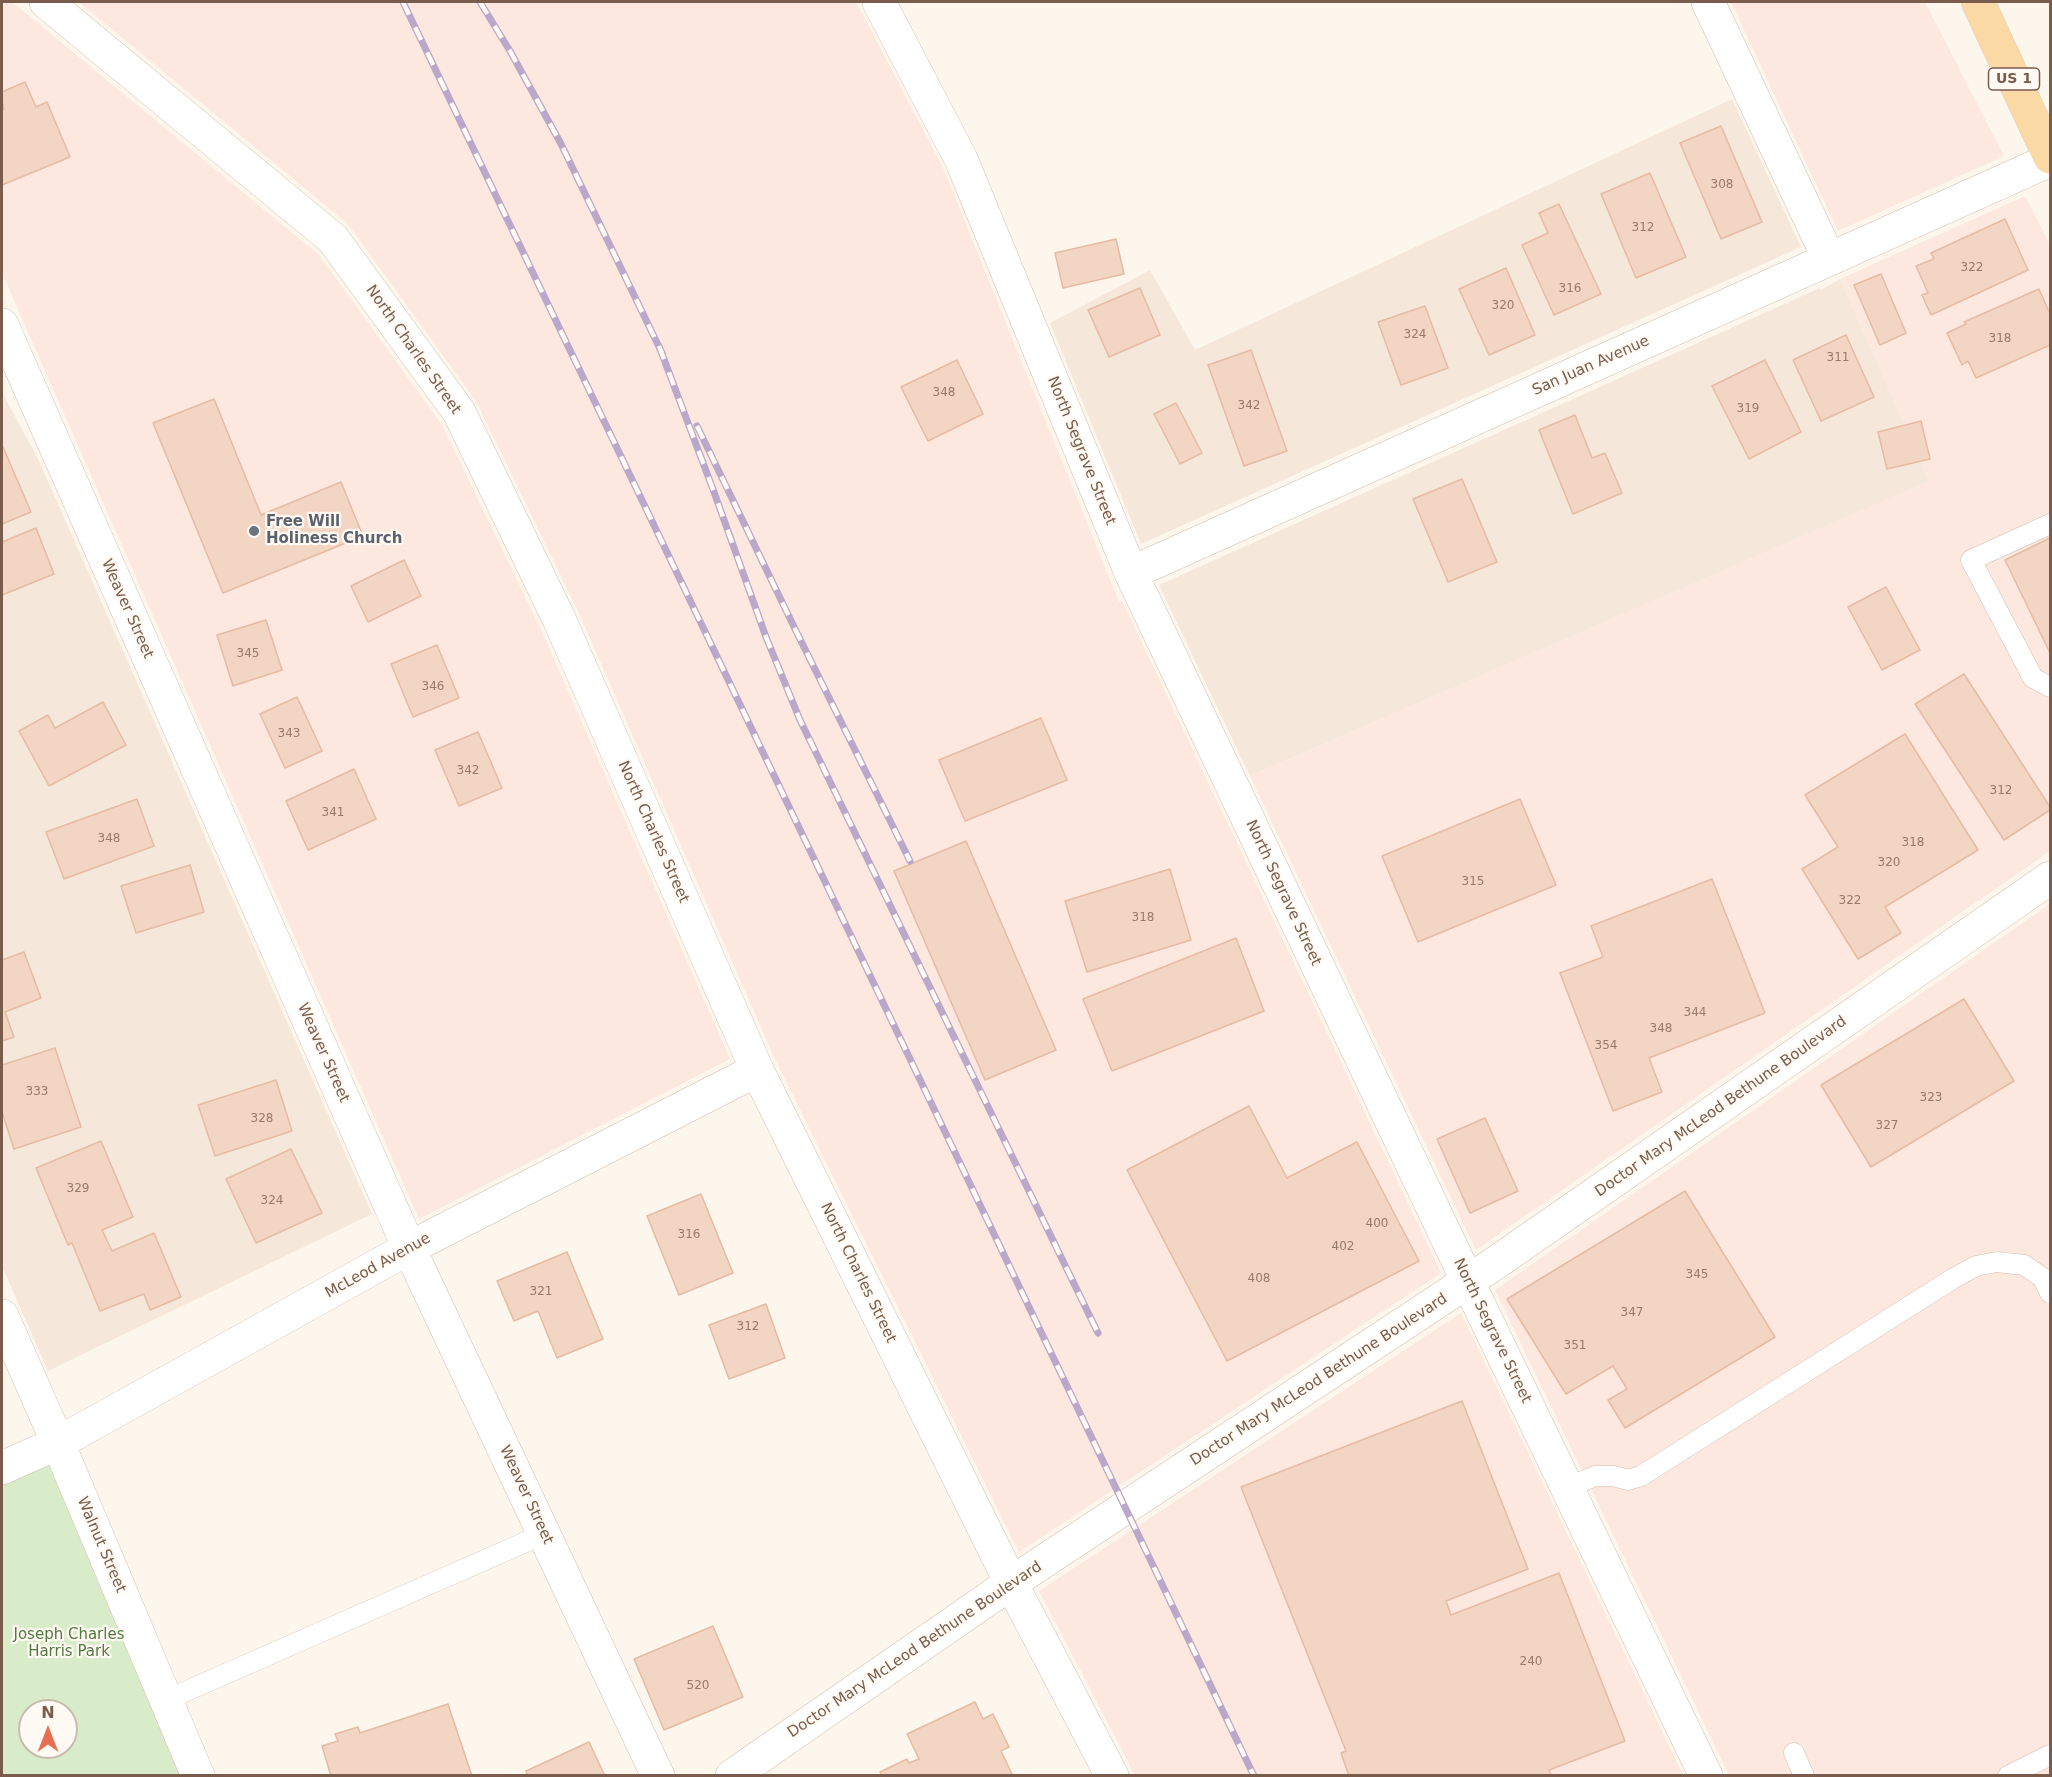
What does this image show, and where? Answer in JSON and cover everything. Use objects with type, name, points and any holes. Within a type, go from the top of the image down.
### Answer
[{"type":"main road","name":"US 1","points":[[1978,2],[2050,158]]},
{"type":"street","name":"North Charles Street","points":[[46,2],[333,238],[459,412],[560,621],[757,1070],[1011,1583],[1112,1776]]},
{"type":"street","name":"North Segrave Street","points":[[879,2],[961,159],[1131,573],[1706,1776]]},
{"type":"street","points":[[1708,2],[1829,259]]},
{"type":"street","name":"San Juan Avenue","points":[[1131,573],[2050,158]]},
{"type":"street","name":"Weaver Street","points":[[2,325],[410,1248],[658,1776]]},
{"type":"street","name":"Doctor Mary McLeod Bethune Boulevard","points":[[738,1774],[1011,1583],[1468,1282],[2050,878]]},
{"type":"street","name":"McLeod Avenue","points":[[2,1468],[58,1443],[410,1248],[757,1070]]},
{"type":"street","name":"Walnut Street","points":[[2,1316],[198,1776]]},
{"type":"lane","points":[[2050,524],[1971,560],[2033,678],[2050,687]]},
{"type":"lane","points":[[1567,1488],[1595,1476],[1613,1476],[1628,1480],[1641,1476],[1976,1266],[1997,1262],[2024,1265],[2043,1278],[2050,1293]]},
{"type":"lane","points":[[166,1700],[544,1534]]},
{"type":"lane","points":[[1794,1753],[1804,1776]]},
{"type":"lane","points":[[2008,1776],[2050,1755]]},
{"type":"shaded area","points":[[2,2],[12,2],[319,255],[442,425],[542,632],[730,1059],[419,1219],[2,273]]},
{"type":"shaded area","points":[[79,2],[856,2],[944,170],[1119,602],[1122,601],[1441,1273],[1019,1552],[775,1059],[578,611],[476,401],[348,224]]},
{"type":"shaded area","points":[[1731,2],[1925,2],[2004,156],[1838,231]]},
{"type":"shaded area","points":[[1732,99],[1801,247],[1141,544],[1050,323],[1150,270],[1195,350]]},
{"type":"shaded area","points":[[2025,196],[2050,245],[2050,851],[1476,1250],[1250,776],[1929,481],[1840,279]]},
{"type":"shaded area","points":[[1840,279],[1930,481],[1250,776],[1159,585],[1820,288],[1821,290]]},
{"type":"shaded area","points":[[2,392],[39,461],[372,1214],[48,1371],[2,1266]]},
{"type":"shaded area","points":[[2050,904],[2050,1775],[1729,1775],[1495,1290]]},
{"type":"shaded area","points":[[1461,1313],[1683,1775],[1135,1775],[1039,1591]]},
{"type":"green space","name":"Joseph Charles Harris Park","points":[[58,1443],[198,1775],[2,1775],[2,1468]]},
{"type":"building","points":[[25,82],[36,107],[47,102],[70,157],[2,185],[2,110],[4,109],[2,92]]},
{"type":"building","points":[[1721,126],[1762,222],[1721,239],[1680,143]]},
{"type":"building","points":[[1650,173],[1686,257],[1636,278],[1601,194]]},
{"type":"building","points":[[1559,204],[1601,294],[1554,315],[1522,245],[1548,233],[1539,213]]},
{"type":"building","points":[[2005,219],[2028,270],[1931,315],[1922,295],[1928,293],[1916,266],[1934,259],[1931,253]]},
{"type":"building","points":[[1116,239],[1124,274],[1063,288],[1055,253]]},
{"type":"building","points":[[1506,268],[1535,335],[1489,355],[1459,289]]},
{"type":"building","points":[[1881,274],[1906,333],[1880,345],[1854,285]]},
{"type":"building","points":[[1140,288],[1160,335],[1109,357],[1088,310]]},
{"type":"building","points":[[2039,289],[2050,314],[2050,345],[1976,378],[1968,361],[1962,365],[1947,333],[1966,324],[1964,322]]},
{"type":"building","points":[[1425,306],[1448,368],[1401,385],[1378,322]]},
{"type":"building","points":[[1846,335],[1874,397],[1821,421],[1793,360]]},
{"type":"building","points":[[1251,350],[1287,451],[1244,466],[1208,365]]},
{"type":"building","points":[[957,360],[983,414],[928,441],[901,387]]},
{"type":"building","points":[[1765,360],[1801,432],[1749,459],[1712,386]]},
{"type":"building","points":[[214,399],[261,515],[341,482],[363,536],[223,593],[153,423]]},
{"type":"building","points":[[1176,403],[1202,453],[1180,464],[1154,414]]},
{"type":"building","points":[[1575,415],[1592,458],[1605,453],[1622,493],[1573,514],[1539,430]]},
{"type":"building","points":[[1921,421],[1930,459],[1887,469],[1878,432]]},
{"type":"building","points":[[2,447],[31,512],[2,524]]},
{"type":"building","points":[[1462,479],[1497,562],[1448,582],[1413,499]]},
{"type":"building","points":[[36,528],[54,574],[2,595],[2,542]]},
{"type":"building","points":[[2050,538],[2050,653],[2005,560]]},
{"type":"building","points":[[404,560],[421,596],[368,622],[351,586]]},
{"type":"building","points":[[1886,587],[1920,650],[1882,670],[1848,607]]},
{"type":"building","points":[[266,620],[282,670],[233,686],[217,635]]},
{"type":"building","points":[[437,645],[459,698],[413,717],[391,664]]},
{"type":"building","points":[[1964,674],[2050,807],[2050,810],[2004,840],[1915,704]]},
{"type":"building","points":[[297,697],[322,751],[285,768],[260,714]]},
{"type":"building","points":[[103,702],[126,745],[49,786],[19,731],[48,715],[55,728]]},
{"type":"building","points":[[1041,718],[1067,780],[965,821],[939,760]]},
{"type":"building","points":[[478,732],[502,788],[459,806],[435,750]]},
{"type":"building","points":[[1905,734],[1978,850],[1885,907],[1901,933],[1858,959],[1802,869],[1838,847],[1805,795]]},
{"type":"building","points":[[354,769],[376,819],[308,850],[286,801]]},
{"type":"building","points":[[137,799],[154,846],[64,879],[46,832]]},
{"type":"building","points":[[1520,799],[1556,885],[1418,942],[1382,856]]},
{"type":"building","points":[[966,841],[1056,1050],[985,1080],[894,871]]},
{"type":"building","points":[[190,865],[204,912],[136,933],[121,886]]},
{"type":"building","points":[[1170,869],[1191,940],[1087,972],[1065,901]]},
{"type":"building","points":[[1712,879],[1765,1013],[1649,1058],[1662,1092],[1613,1111],[1560,973],[1603,957],[1591,926]]},
{"type":"building","points":[[1236,938],[1264,1011],[1112,1071],[1083,999]]},
{"type":"building","points":[[24,952],[41,998],[5,1012],[14,1037],[2,1041],[2,960]]},
{"type":"building","points":[[1964,999],[2014,1081],[1871,1167],[1821,1085]]},
{"type":"building","points":[[55,1048],[81,1127],[14,1149],[2,1112],[2,1065]]},
{"type":"building","points":[[276,1080],[292,1131],[215,1156],[198,1105]]},
{"type":"building","points":[[1249,1106],[1287,1178],[1357,1142],[1419,1261],[1227,1361],[1127,1170]]},
{"type":"building","points":[[1485,1118],[1518,1191],[1470,1213],[1437,1139]]},
{"type":"building","points":[[101,1141],[133,1217],[102,1230],[112,1251],[154,1233],[181,1297],[150,1310],[144,1294],[100,1311],[72,1243],[68,1245],[36,1168]]},
{"type":"building","points":[[291,1149],[322,1213],[256,1243],[226,1179]]},
{"type":"building","points":[[1685,1191],[1775,1337],[1625,1428],[1608,1400],[1627,1389],[1613,1366],[1566,1394],[1507,1299]]},
{"type":"building","points":[[701,1194],[733,1273],[679,1295],[647,1216]]},
{"type":"building","points":[[567,1252],[603,1339],[557,1358],[538,1311],[514,1321],[497,1281]]},
{"type":"building","points":[[766,1304],[785,1358],[729,1379],[709,1325]]},
{"type":"building","points":[[1462,1401],[1528,1569],[1446,1601],[1451,1615],[1559,1573],[1625,1741],[1549,1770],[1551,1776],[1349,1776],[1341,1753],[1346,1751],[1241,1487]]},
{"type":"building","points":[[713,1626],[743,1697],[664,1730],[634,1659]]},
{"type":"building","points":[[975,1702],[983,1719],[993,1714],[1009,1747],[1001,1751],[1013,1776],[882,1776],[880,1772],[907,1759],[909,1763],[919,1759],[907,1734]]},
{"type":"building","points":[[448,1704],[472,1776],[331,1776],[322,1746],[338,1741],[335,1734],[358,1727],[360,1733]]},
{"type":"building","points":[[589,1742],[605,1776],[528,1776],[526,1771]]},
{"type":"railway","points":[[403,2],[1254,1776]]},
{"type":"railway","points":[[480,2],[560,142],[662,353]]},
{"type":"railway","points":[[659,346],[766,637],[800,720],[1098,1333]]},
{"type":"railway","points":[[697,426],[910,861]]},
{"type":"place","name":"Free Will Holiness Church","points":[[254,531]]}]
